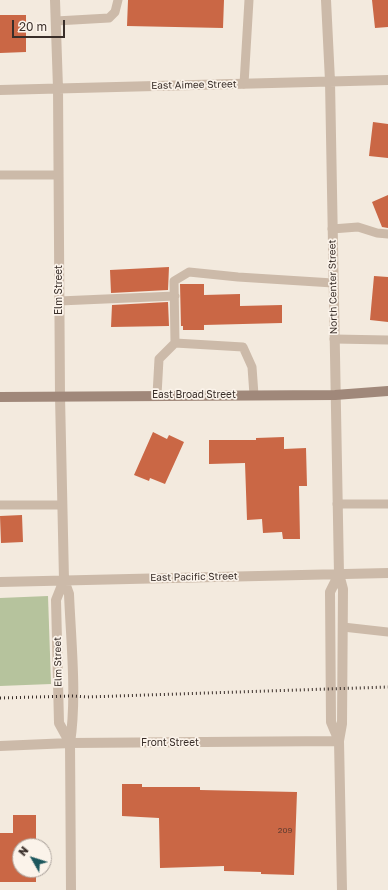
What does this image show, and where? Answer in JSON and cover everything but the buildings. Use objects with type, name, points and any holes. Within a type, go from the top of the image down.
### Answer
[{"type":"main road","name":"East Broad Street","points":[[0,396],[335,395],[388,391]]},
{"type":"street","name":"Elm Street","points":[[55,0],[58,88],[62,505],[64,580],[69,594],[72,696],[72,729],[70,743],[71,890]]},
{"type":"street","name":"North Center Street","points":[[326,0],[330,81],[339,574],[343,589],[342,724],[339,740]]},
{"type":"street","name":"East Aimee Street","points":[[0,90],[388,80]]},
{"type":"street","name":"East Pacific Street","points":[[0,582],[388,572]]},
{"type":"street","name":"North Center Street","points":[[339,574],[330,592],[331,722],[339,740]]},
{"type":"street","name":"Elm Street","points":[[64,580],[56,600],[58,723],[70,743]]},
{"type":"street","name":"Front Street","points":[[0,746],[70,743],[339,740]]},
{"type":"street","points":[[339,740],[342,890]]},
{"type":"lane","points":[[56,21],[109,18],[115,12],[118,0]]},
{"type":"lane","points":[[244,84],[249,0]]},
{"type":"lane","points":[[0,175],[58,175]]},
{"type":"lane","points":[[332,229],[358,227],[377,233],[388,234]]},
{"type":"lane","points":[[157,395],[159,359],[175,343],[174,281],[189,272],[238,277],[333,283]]},
{"type":"lane","points":[[59,301],[175,296]]},
{"type":"lane","points":[[334,339],[388,340]]},
{"type":"lane","points":[[175,343],[243,347],[252,367],[254,395]]},
{"type":"lane","points":[[337,504],[388,504]]},
{"type":"lane","points":[[0,505],[62,505]]},
{"type":"lane","points":[[343,627],[388,632]]},
{"type":"green space","points":[[48,596],[51,684],[0,686],[0,598]]},
{"type":"railway","points":[[0,698],[87,697],[388,687]]}]
